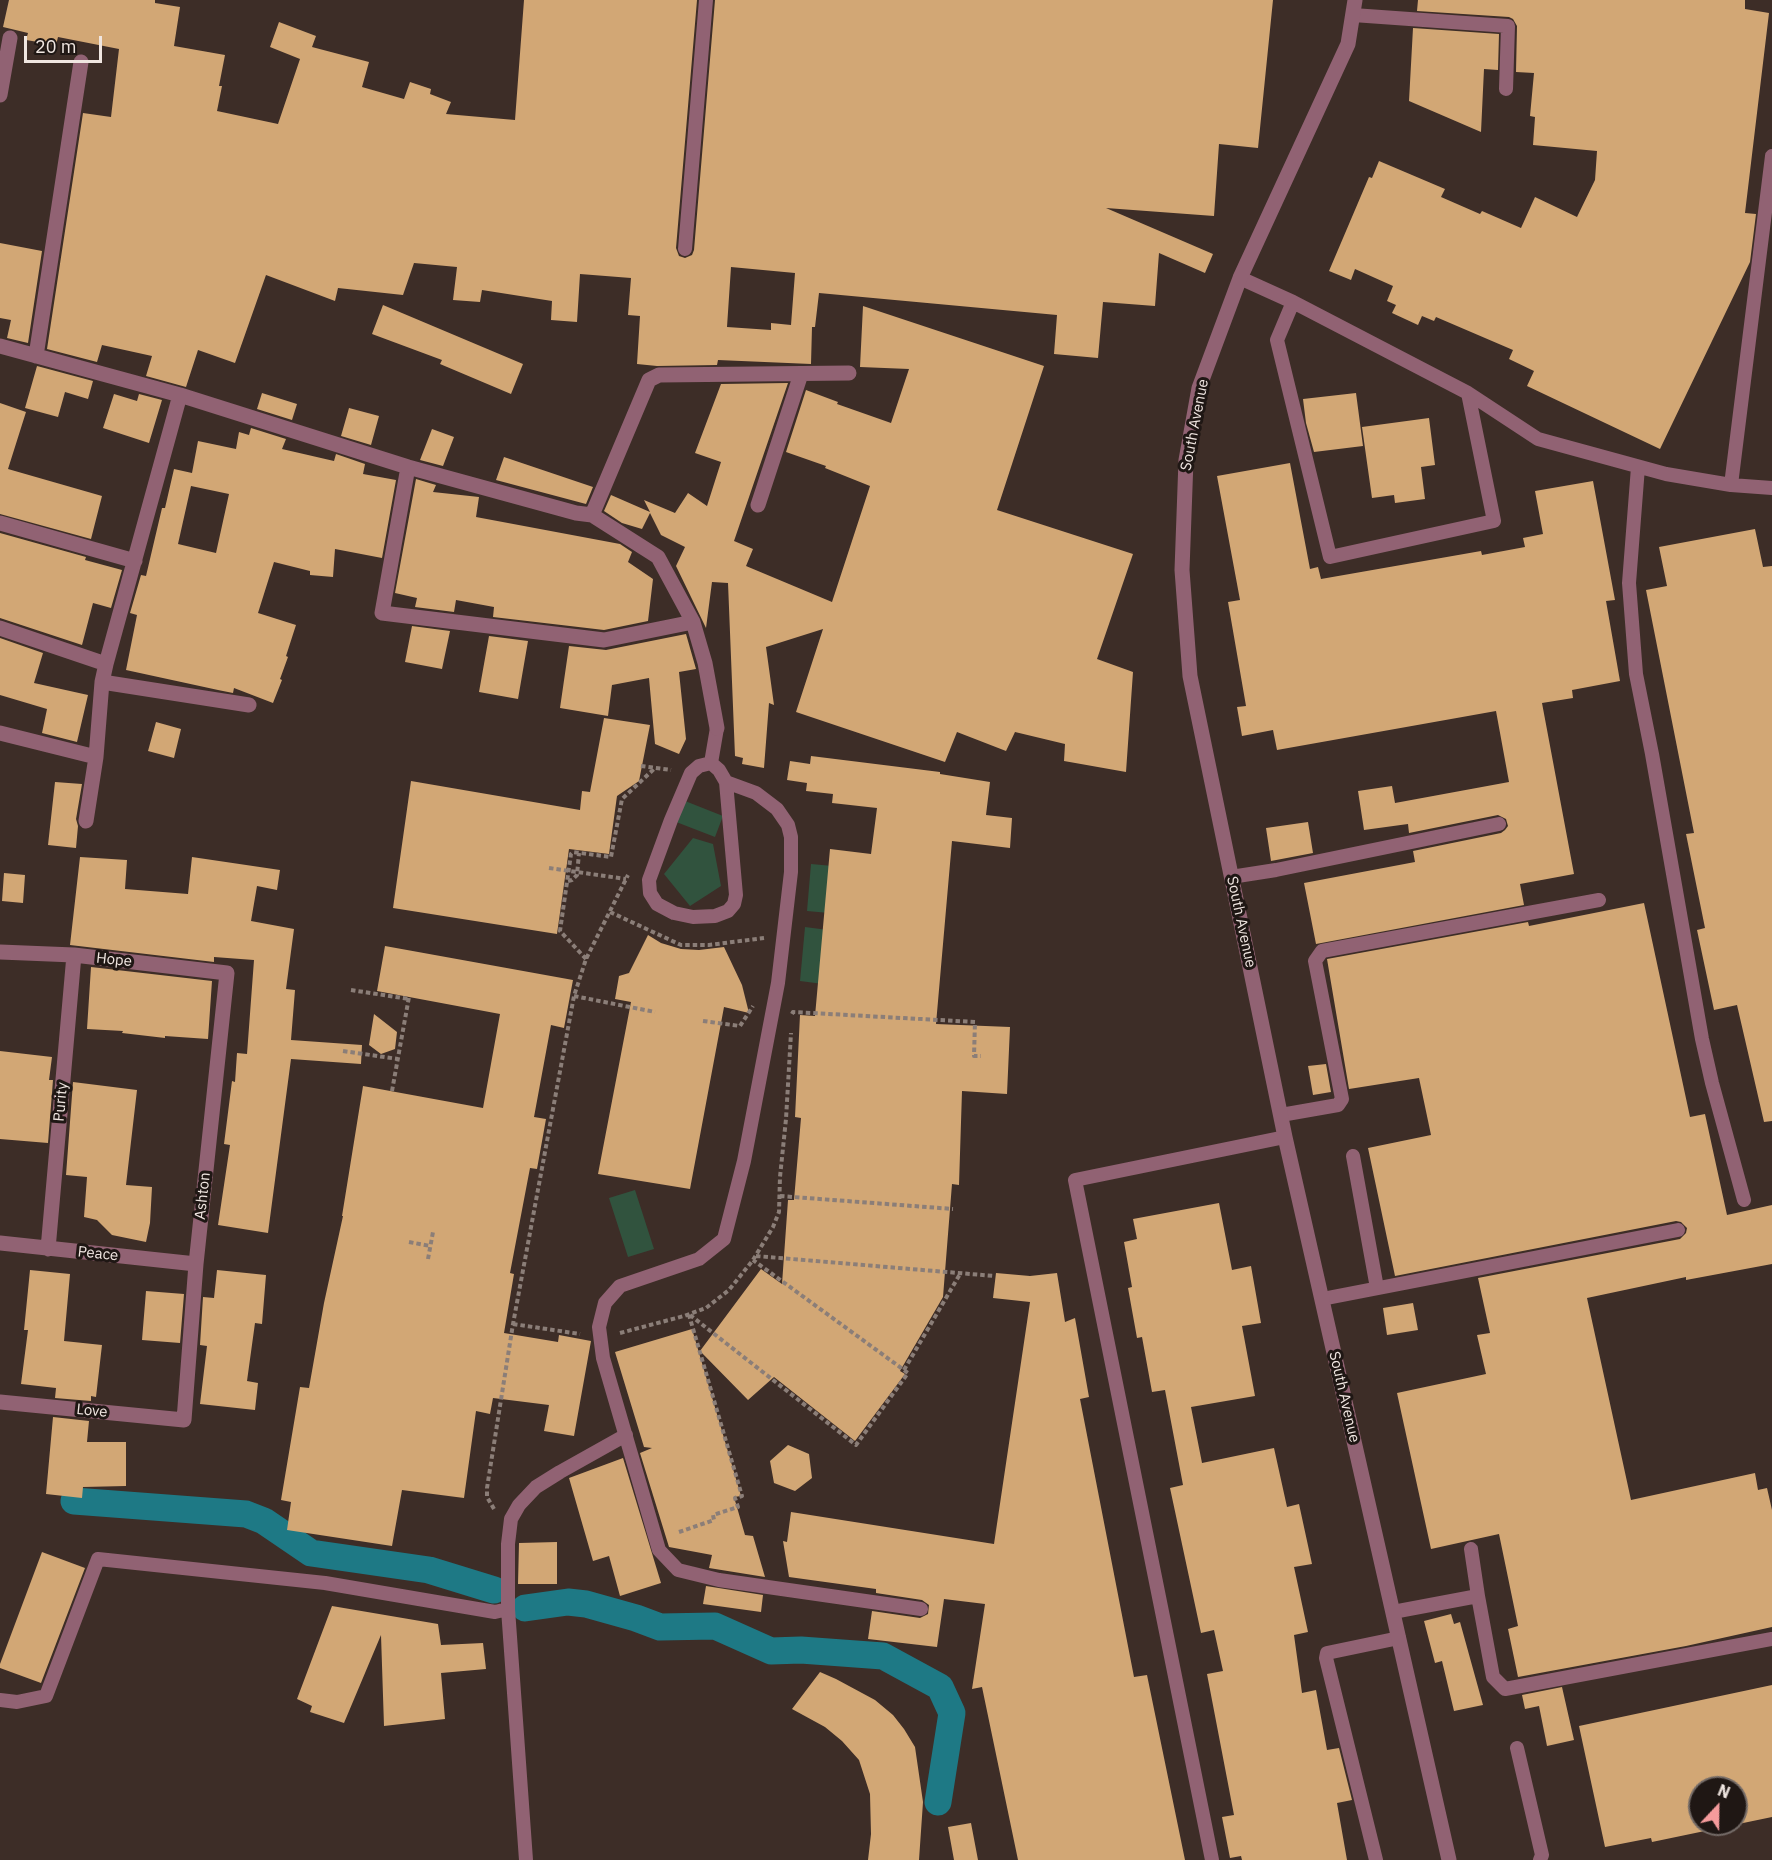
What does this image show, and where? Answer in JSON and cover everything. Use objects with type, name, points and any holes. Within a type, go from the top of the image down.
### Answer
[{"type":"street","name":"South Avenue","points":[[1354,7],[1348,44],[1240,278],[1199,388],[1186,460],[1182,570],[1190,676],[1281,1115],[1449,1860]]},
{"type":"street","points":[[0,95],[10,38]]},
{"type":"street","points":[[36,356],[81,62]]},
{"type":"street","points":[[0,346],[180,395],[408,467],[576,513],[592,515],[658,557],[693,622],[705,663],[717,728]]},
{"type":"street","points":[[592,515],[649,380],[659,375],[849,373]]},
{"type":"street","points":[[758,505],[801,374]]},
{"type":"street","points":[[86,821],[96,757],[102,682],[180,395]]},
{"type":"street","points":[[408,467],[382,613],[604,640],[693,622]]},
{"type":"street","points":[[0,523],[135,561]]},
{"type":"street","points":[[0,628],[106,664]]},
{"type":"street","points":[[102,682],[249,705]]},
{"type":"street","points":[[0,733],[96,757]]},
{"type":"street","name":"Hope","points":[[0,952],[74,955],[227,972]]},
{"type":"street","name":"Purity","points":[[48,1249],[74,955]]},
{"type":"street","name":"Ashton","points":[[184,1420],[196,1264],[227,972]]},
{"type":"street","name":"Peace","points":[[0,1243],[196,1264]]},
{"type":"street","name":"Love","points":[[0,1402],[184,1420]]},
{"type":"lane","points":[[685,249],[706,0]]},
{"type":"lane","points":[[1354,7],[1508,26],[1506,89]]},
{"type":"lane","points":[[1731,485],[1772,156]]},
{"type":"lane","points":[[1240,278],[1293,302],[1468,393],[1538,439],[1666,474],[1731,485],[1772,488]]},
{"type":"lane","points":[[1293,302],[1277,340],[1330,557],[1494,521],[1468,393]]},
{"type":"lane","points":[[1638,467],[1629,583],[1636,674],[1702,1039],[1744,1200]]},
{"type":"lane","points":[[711,764],[717,728]]},
{"type":"lane","points":[[711,764],[719,770],[726,782],[736,895],[734,904],[728,911],[715,916],[693,917],[674,913],[657,904],[650,893],[649,880],[691,773],[699,766],[711,764]]},
{"type":"lane","points":[[726,782],[756,793],[777,809],[788,825],[791,837],[791,872],[778,983],[744,1161],[724,1239],[699,1259],[620,1286],[605,1303],[600,1327],[603,1358],[659,1550],[678,1570],[719,1580],[921,1608]]},
{"type":"lane","points":[[1232,877],[1499,824]]},
{"type":"lane","points":[[1281,1115],[1338,1105],[1342,1100],[1315,961],[1322,951],[1599,900]]},
{"type":"lane","points":[[1212,1860],[1075,1180],[1286,1137]]},
{"type":"lane","points":[[1353,1156],[1377,1288]]},
{"type":"lane","points":[[1322,1299],[1678,1230]]},
{"type":"lane","points":[[526,1860],[508,1609],[511,1519],[529,1493],[560,1472],[626,1435]]},
{"type":"lane","points":[[1471,1549],[1493,1677],[1505,1689],[1772,1639]]},
{"type":"lane","points":[[0,1700],[17,1702],[46,1696],[98,1559],[325,1583],[495,1612],[508,1609]]},
{"type":"lane","points":[[1393,1612],[1478,1596]]},
{"type":"lane","points":[[1376,1860],[1326,1658],[1327,1653],[1399,1638]]},
{"type":"lane","points":[[1517,1748],[1542,1855],[1540,1860]]},
{"type":"path","points":[[641,766],[681,771]]},
{"type":"path","points":[[586,959],[560,931],[571,854],[573,852],[611,857],[622,799],[655,768]]},
{"type":"path","points":[[568,881],[575,878],[579,853]]},
{"type":"path","points":[[549,868],[626,879]]},
{"type":"path","points":[[496,1517],[495,1510],[487,1497],[487,1488],[513,1324],[574,996],[586,959],[631,870]]},
{"type":"path","points":[[351,990],[409,998],[399,1041],[392,1092]]},
{"type":"path","points":[[574,996],[655,1012]]},
{"type":"path","points":[[703,1021],[740,1026],[758,997]]},
{"type":"path","points":[[792,1017],[793,1012],[975,1022],[974,1056],[981,1056]]},
{"type":"path","points":[[343,1051],[398,1059]]},
{"type":"path","points":[[780,1196],[953,1209]]},
{"type":"path","points":[[428,1259],[433,1232]]},
{"type":"path","points":[[409,1242],[430,1246]]},
{"type":"path","points":[[679,1532],[714,1520],[713,1515],[738,1507],[735,1498],[742,1496],[689,1314],[856,1444],[908,1373],[754,1258],[995,1276]]},
{"type":"path","points":[[904,1370],[960,1274]]},
{"type":"path","points":[[513,1324],[601,1337]]},
{"type":"green space","points":[[680,799],[723,816],[715,837],[671,820]]},
{"type":"green space","points":[[693,838],[713,844],[721,886],[690,906],[664,874]]},
{"type":"green space","points":[[811,864],[833,866],[829,913],[807,911]]},
{"type":"green space","points":[[805,927],[828,930],[823,984],[800,981]]},
{"type":"green space","points":[[635,1190],[654,1249],[628,1257],[609,1198]]},
{"type":"building","points":[[9,0],[155,0],[155,3],[180,7],[174,46],[225,55],[217,111],[278,124],[300,59],[270,47],[279,22],[316,36],[312,47],[369,62],[362,87],[404,99],[410,82],[431,89],[430,94],[451,102],[446,114],[515,120],[524,0],[697,0],[676,248],[679,256],[685,258],[692,255],[694,250],[715,0],[1273,0],[1258,148],[1219,144],[1214,216],[1106,208],[1213,254],[1205,273],[1159,253],[1155,306],[1103,302],[1098,358],[1054,354],[1057,315],[819,293],[815,327],[812,327],[811,364],[718,360],[717,365],[637,364],[640,316],[628,315],[631,278],[580,274],[577,322],[551,320],[552,301],[482,290],[480,302],[453,300],[457,267],[414,263],[403,295],[338,288],[335,301],[266,275],[235,363],[198,350],[186,387],[146,376],[152,356],[102,345],[97,362],[47,349],[83,113],[111,117],[119,49],[58,37],[56,45],[26,40],[28,33],[3,27]],"holes":[[[731,267],[795,273],[791,325],[771,323],[771,330],[727,327]]]},
{"type":"building","points":[[1418,0],[1745,0],[1745,9],[1769,13],[1745,213],[1756,214],[1750,262],[1660,449],[1527,386],[1534,371],[1509,359],[1513,350],[1436,317],[1434,321],[1422,316],[1418,325],[1392,313],[1396,305],[1387,301],[1393,286],[1355,269],[1351,280],[1329,271],[1369,177],[1372,178],[1379,161],[1445,189],[1441,197],[1521,228],[1535,197],[1577,217],[1595,180],[1597,151],[1533,145],[1535,117],[1530,116],[1534,73],[1516,72],[1517,26],[1513,19],[1417,11]]},
{"type":"building","points":[[1413,28],[1499,34],[1498,70],[1484,69],[1481,132],[1409,101]]},
{"type":"building","points":[[0,243],[42,251],[28,343],[7,338],[11,320],[0,318]]},
{"type":"building","points":[[383,305],[523,364],[511,394],[440,364],[442,360],[372,334]]},
{"type":"building","points":[[863,306],[1044,366],[997,510],[1133,554],[1097,659],[1133,672],[1126,772],[1064,761],[1065,744],[1015,732],[1006,751],[957,732],[945,762],[796,712],[823,629],[766,647],[774,705],[769,703],[764,768],[742,764],[743,758],[735,756],[728,583],[712,582],[706,628],[676,566],[685,547],[661,535],[650,513],[642,529],[622,523],[604,511],[611,495],[650,512],[644,500],[675,513],[688,493],[707,506],[721,462],[695,453],[721,384],[788,383],[734,541],[753,549],[746,566],[832,602],[870,486],[825,468],[826,466],[786,452],[806,390],[838,402],[837,404],[891,423],[909,369],[860,367]]},
{"type":"building","points":[[37,366],[93,381],[88,399],[65,392],[58,417],[25,408]]},
{"type":"building","points":[[262,393],[297,404],[292,420],[257,409]]},
{"type":"building","points":[[1356,393],[1363,446],[1314,452],[1306,423],[1303,399]]},
{"type":"building","points":[[114,394],[137,401],[139,394],[162,400],[149,443],[103,428]]},
{"type":"building","points":[[0,403],[26,412],[8,469],[102,496],[91,539],[0,514]]},
{"type":"building","points":[[349,408],[379,416],[371,445],[341,436]]},
{"type":"building","points":[[1429,418],[1435,465],[1421,467],[1425,499],[1395,503],[1394,495],[1372,498],[1362,427]]},
{"type":"building","points":[[251,428],[286,439],[282,449],[334,461],[336,454],[365,464],[363,474],[396,480],[382,558],[335,549],[333,577],[310,575],[310,571],[274,562],[258,613],[296,625],[280,679],[282,680],[273,703],[234,688],[233,693],[126,670],[137,615],[130,613],[141,575],[146,576],[174,469],[192,473],[198,441],[236,449],[239,432],[249,435]],"holes":[[[191,486],[229,494],[216,553],[178,544]]]},
{"type":"building","points":[[432,429],[454,437],[443,466],[420,460]]},
{"type":"building","points":[[504,457],[593,487],[586,504],[496,480]]},
{"type":"building","points":[[1290,463],[1310,569],[1318,567],[1321,579],[1481,551],[1482,555],[1525,547],[1523,538],[1543,534],[1535,491],[1593,481],[1615,600],[1606,601],[1620,681],[1572,690],[1573,698],[1542,703],[1574,874],[1520,884],[1524,905],[1316,944],[1304,883],[1415,862],[1413,851],[1501,833],[1508,826],[1506,819],[1498,815],[1409,833],[1408,824],[1364,830],[1358,791],[1392,786],[1395,803],[1509,782],[1496,711],[1277,750],[1273,730],[1242,736],[1237,707],[1246,706],[1228,602],[1240,600],[1217,476]]},
{"type":"building","points":[[416,479],[436,485],[433,492],[479,497],[476,517],[620,544],[632,552],[628,562],[653,579],[648,621],[604,630],[493,617],[494,607],[456,600],[454,612],[415,607],[417,598],[395,593]]},
{"type":"building","points":[[1755,529],[1763,567],[1772,566],[1772,1121],[1764,1122],[1737,1005],[1714,1010],[1697,930],[1705,928],[1686,834],[1694,833],[1646,590],[1667,586],[1659,547]]},
{"type":"building","points":[[0,533],[86,557],[85,560],[122,570],[111,608],[93,603],[82,645],[0,618]]},
{"type":"building","points":[[412,626],[450,631],[442,669],[405,662]]},
{"type":"building","points":[[686,634],[696,669],[679,672],[686,739],[679,754],[655,744],[649,678],[612,685],[608,716],[560,708],[569,646],[606,650]]},
{"type":"building","points":[[489,636],[528,641],[518,699],[479,692]]},
{"type":"building","points":[[0,638],[43,653],[34,683],[88,695],[77,742],[42,733],[47,709],[0,695]]},
{"type":"building","points":[[604,718],[650,725],[639,781],[617,796],[609,854],[569,849],[557,934],[393,908],[411,781],[580,810],[582,791],[590,792]]},
{"type":"building","points":[[156,722],[181,729],[174,758],[148,751]]},
{"type":"building","points":[[811,756],[940,772],[940,774],[990,782],[986,815],[1012,818],[1010,848],[952,841],[936,1024],[1010,1027],[1007,1094],[962,1091],[959,1185],[952,1184],[943,1297],[900,1371],[905,1374],[855,1441],[774,1377],[748,1400],[700,1351],[761,1269],[782,1284],[788,1200],[794,1200],[801,1118],[795,1117],[800,1015],[815,1016],[830,849],[871,854],[877,808],[832,803],[833,794],[806,791],[807,783],[787,780],[790,761],[810,764]]},
{"type":"building","points":[[55,782],[82,784],[76,819],[78,826],[76,848],[48,845]]},
{"type":"building","points":[[1308,822],[1313,853],[1271,861],[1266,828]]},
{"type":"building","points":[[80,857],[127,860],[125,889],[188,894],[192,857],[280,870],[277,890],[257,886],[251,921],[294,929],[286,989],[295,990],[291,1040],[362,1045],[361,1064],[291,1059],[268,1233],[218,1225],[230,1145],[224,1144],[232,1081],[235,1082],[237,1053],[247,1054],[254,960],[214,957],[214,962],[70,945]]},
{"type":"building","points":[[4,873],[25,875],[23,903],[2,901]]},
{"type":"building","points":[[1644,903],[1690,1117],[1705,1114],[1727,1215],[1772,1205],[1772,1264],[1686,1280],[1686,1277],[1587,1298],[1631,1500],[1755,1473],[1758,1490],[1767,1488],[1772,1510],[1772,1627],[1686,1646],[1518,1677],[1508,1629],[1518,1626],[1499,1534],[1431,1549],[1397,1393],[1486,1374],[1477,1335],[1490,1333],[1478,1278],[1680,1239],[1686,1233],[1687,1228],[1681,1222],[1676,1221],[1395,1276],[1368,1148],[1431,1135],[1419,1078],[1349,1089],[1327,959],[1528,922],[1529,926]]},
{"type":"building","points":[[648,935],[661,943],[681,949],[699,950],[724,947],[742,985],[749,1013],[724,1007],[690,1189],[598,1174],[631,1002],[615,999],[619,976],[629,973]]},
{"type":"building","points":[[385,946],[573,980],[564,1028],[551,1025],[534,1117],[546,1119],[537,1169],[530,1168],[510,1273],[514,1274],[504,1333],[558,1342],[559,1335],[591,1341],[574,1436],[544,1431],[549,1405],[493,1398],[490,1414],[476,1411],[464,1498],[402,1490],[392,1546],[287,1530],[291,1502],[281,1500],[300,1387],[309,1388],[343,1216],[363,1086],[483,1108],[500,1014],[377,991]]},
{"type":"building","points":[[91,967],[212,981],[208,1039],[165,1036],[165,1038],[122,1033],[123,1031],[87,1029]]},
{"type":"building","points":[[374,1014],[397,1032],[395,1049],[381,1054],[369,1045]]},
{"type":"building","points":[[0,1051],[52,1057],[49,1080],[53,1080],[48,1143],[0,1139]]},
{"type":"building","points":[[1326,1064],[1331,1092],[1313,1095],[1308,1066]]},
{"type":"building","points":[[73,1082],[137,1090],[126,1185],[152,1187],[150,1223],[146,1242],[112,1235],[97,1220],[84,1217],[87,1177],[66,1175]]},
{"type":"building","points":[[1219,1203],[1232,1270],[1251,1266],[1261,1323],[1242,1326],[1255,1396],[1191,1407],[1202,1463],[1274,1448],[1287,1507],[1299,1504],[1312,1564],[1294,1567],[1308,1632],[1294,1635],[1302,1693],[1316,1690],[1327,1750],[1339,1748],[1352,1800],[1337,1803],[1347,1860],[1242,1860],[1241,1856],[1230,1858],[1222,1817],[1234,1815],[1207,1674],[1223,1671],[1214,1630],[1201,1633],[1170,1488],[1183,1485],[1165,1390],[1152,1392],[1142,1337],[1137,1338],[1128,1288],[1132,1287],[1124,1242],[1137,1239],[1133,1219]]},
{"type":"building","points":[[30,1270],[70,1274],[64,1341],[102,1345],[96,1397],[91,1396],[91,1401],[55,1398],[56,1388],[21,1384],[28,1330],[24,1330]]},
{"type":"building","points":[[217,1270],[266,1275],[262,1324],[255,1323],[247,1381],[258,1383],[255,1410],[200,1404],[207,1346],[200,1345],[203,1297],[214,1298]]},
{"type":"building","points":[[996,1273],[1030,1276],[1057,1273],[1065,1322],[1075,1318],[1089,1397],[1080,1399],[1134,1677],[1147,1675],[1185,1860],[1018,1860],[982,1687],[972,1689],[985,1604],[944,1599],[937,1647],[868,1639],[872,1611],[920,1618],[928,1614],[929,1605],[922,1600],[876,1593],[876,1589],[789,1577],[783,1541],[787,1542],[791,1512],[994,1544],[1030,1302],[993,1298]]},
{"type":"building","points":[[146,1291],[184,1294],[180,1343],[142,1340]]},
{"type":"building","points":[[1413,1303],[1418,1330],[1387,1335],[1383,1308]]},
{"type":"building","points":[[692,1329],[741,1496],[734,1497],[745,1535],[753,1536],[765,1577],[709,1568],[712,1555],[669,1547],[640,1453],[652,1448],[644,1447],[615,1352]]},
{"type":"building","points":[[53,1417],[89,1421],[87,1442],[126,1442],[126,1486],[83,1487],[82,1498],[46,1494]]},
{"type":"building","points":[[788,1445],[809,1454],[812,1478],[795,1491],[774,1483],[770,1461]]},
{"type":"building","points":[[623,1458],[661,1583],[620,1596],[609,1556],[593,1561],[569,1478]]},
{"type":"building","points":[[557,1542],[557,1584],[518,1584],[519,1543]]},
{"type":"building","points":[[42,1552],[85,1568],[41,1683],[0,1668],[0,1664]]},
{"type":"building","points":[[706,1586],[763,1595],[761,1612],[703,1604]]},
{"type":"building","points":[[332,1606],[438,1624],[441,1645],[483,1643],[486,1669],[441,1673],[445,1719],[384,1726],[381,1635],[344,1723],[310,1712],[312,1706],[297,1699]]},
{"type":"building","points":[[1451,1614],[1454,1624],[1460,1622],[1483,1705],[1454,1711],[1442,1661],[1435,1663],[1424,1621]]},
{"type":"building","points":[[820,1672],[875,1700],[893,1715],[915,1747],[923,1802],[919,1860],[868,1860],[871,1834],[870,1794],[859,1760],[825,1727],[792,1709]]},
{"type":"building","points":[[1772,1685],[1772,1817],[1748,1822],[1748,1776],[1688,1776],[1688,1834],[1652,1842],[1651,1838],[1605,1847],[1579,1726]]},
{"type":"building","points":[[1562,1687],[1574,1740],[1547,1746],[1539,1706],[1525,1709],[1522,1695]]},
{"type":"building","points":[[971,1823],[978,1860],[954,1860],[948,1827]]},
{"type":"waterway","points":[[74,1501],[246,1514],[264,1521],[311,1553],[429,1570],[494,1590]]},
{"type":"waterway","points":[[525,1608],[568,1602],[586,1604],[660,1627],[715,1626],[771,1651],[801,1650],[883,1656],[940,1687],[952,1713],[938,1802]]}]
